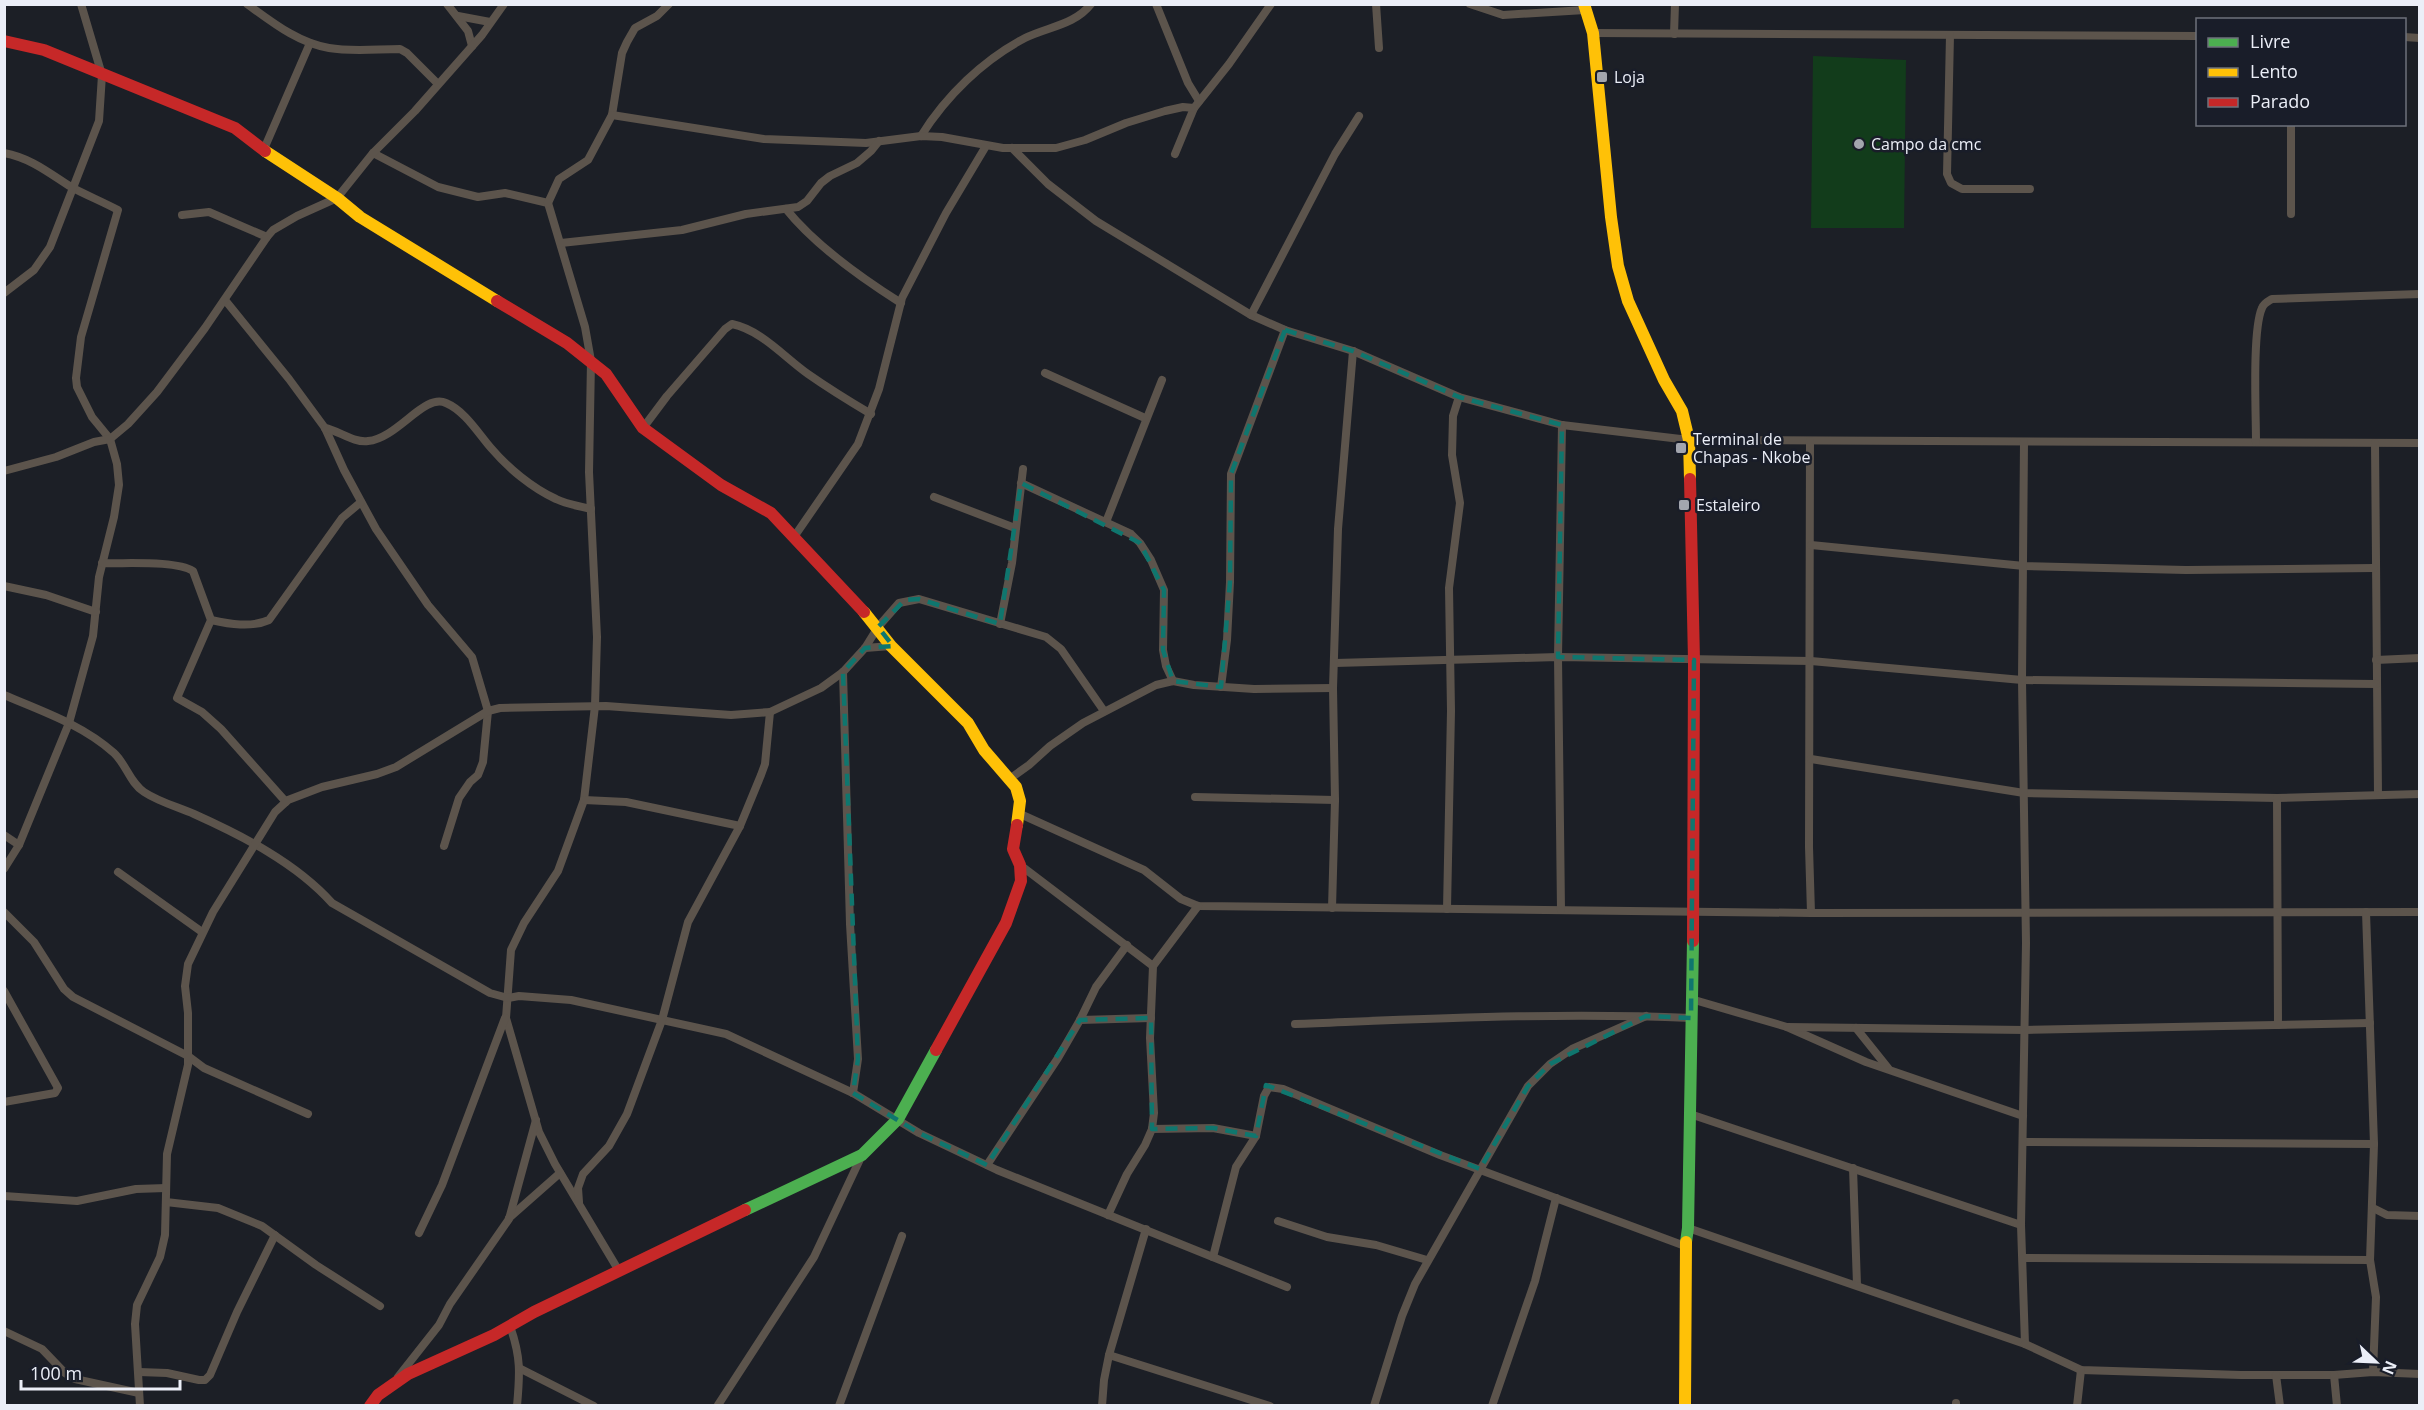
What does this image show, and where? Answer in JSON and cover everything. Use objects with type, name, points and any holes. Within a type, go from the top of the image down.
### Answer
[{"type":"street","points":[[4,293],[34,270],[43,259],[99,121],[102,75],[81,4]]},
{"type":"street","points":[[247,4],[289,33],[310,43],[346,50],[400,49],[437,83]]},
{"type":"street","points":[[447,4],[468,31],[472,46]]},
{"type":"street","points":[[4,471],[110,439],[128,424],[157,392],[273,230],[337,198],[373,153],[415,111],[437,83],[472,46],[504,4]]},
{"type":"street","points":[[419,1233],[442,1185],[506,1018],[511,950],[558,871],[584,800],[595,706],[597,637],[591,509],[591,361],[585,327],[548,203],[559,179],[588,160],[612,115],[622,53],[635,28],[657,16],[669,4]]},
{"type":"street","points":[[921,136],[946,102],[995,56],[1027,37],[1072,20],[1091,4]]},
{"type":"street","points":[[1156,4],[1196,104]]},
{"type":"street","points":[[1175,154],[1196,104],[1229,64],[1271,4]]},
{"type":"street","points":[[1376,4],[1379,48]]},
{"type":"street","points":[[1470,4],[1503,15],[1585,7],[1593,33],[1611,218],[1618,266],[1628,301],[1664,380],[1682,411],[1689,440],[1694,660],[1694,910],[1688,1228],[1684,1246],[1685,1406]]},
{"type":"street","points":[[1674,34],[1675,4]]},
{"type":"street","points":[[458,16],[490,22]]},
{"type":"street","points":[[1593,33],[2196,36]]},
{"type":"street","points":[[1950,35],[1947,174],[1951,183],[1962,189],[2030,189]]},
{"type":"street","points":[[4,41],[44,50],[235,128],[279,162],[337,198],[360,217],[540,326],[591,361],[606,374],[644,428],[721,485],[771,513],[878,627],[891,646],[956,709],[1008,780],[1016,787],[1020,801],[1012,849],[1020,865],[1021,880],[1006,923],[898,1119],[862,1155],[814,1257],[718,1405]]},
{"type":"street","points":[[264,149],[310,43]]},
{"type":"street","points":[[612,115],[764,139],[846,142],[921,136],[942,137],[986,146],[1056,148],[1165,111],[1196,104]]},
{"type":"street","points":[[1251,315],[1335,154],[1359,116]]},
{"type":"street","points":[[2291,126],[2291,214]]},
{"type":"street","points":[[561,243],[682,230],[746,214],[798,207],[807,201],[821,183],[857,163],[871,152],[879,141]]},
{"type":"street","points":[[794,537],[858,444],[871,414],[901,303],[929,244],[986,146]]},
{"type":"street","points":[[1012,148],[1048,184],[1096,221],[1251,315],[1285,330],[1353,351],[1459,397],[1562,425],[1689,440],[2420,443]]},
{"type":"street","points":[[4,153],[19,156],[37,164],[72,187],[119,212],[97,277],[81,338],[76,378],[77,387],[92,417],[110,439],[117,464],[119,485],[114,517],[102,563],[86,665],[69,723],[19,845],[4,869]]},
{"type":"street","points":[[373,153],[438,187],[478,197],[505,193],[548,203]]},
{"type":"street","points":[[786,208],[796,222],[847,265],[901,303]]},
{"type":"street","points":[[182,215],[209,213],[267,237]]},
{"type":"street","points":[[2256,442],[2257,331],[2261,310],[2266,302],[2272,299],[2420,294]]},
{"type":"street","points":[[225,300],[325,428],[376,529],[428,605],[472,657],[488,711],[482,768],[459,798],[444,846]]},
{"type":"street","points":[[644,428],[667,396],[724,329],[732,324],[740,325],[759,336],[814,378],[871,414]]},
{"type":"street","points":[[1221,687],[1227,640],[1230,582],[1231,474],[1285,330]]},
{"type":"street","points":[[1332,908],[1335,800],[1333,688],[1338,529],[1353,351]]},
{"type":"street","points":[[1045,373],[1145,418]]},
{"type":"street","points":[[1106,522],[1145,418],[1162,380]]},
{"type":"street","points":[[1447,909],[1449,588],[1460,503],[1453,469],[1453,416],[1459,397]]},
{"type":"street","points":[[325,428],[361,441],[370,441],[384,438],[426,404],[435,401],[446,403],[458,411],[493,450],[526,480],[556,499],[591,509]]},
{"type":"street","points":[[1561,910],[1557,657],[1562,425]]},
{"type":"street","points":[[1810,441],[1811,913]]},
{"type":"street","points":[[2024,442],[2022,680],[2025,1030],[2021,1225],[2025,1344]]},
{"type":"street","points":[[2374,443],[2378,795]]},
{"type":"street","points":[[1000,624],[1012,563],[1023,469]]},
{"type":"street","points":[[1021,483],[1131,534],[1140,543],[1164,590],[1163,650],[1166,666],[1173,681]]},
{"type":"street","points":[[934,497],[1016,528]]},
{"type":"street","points":[[211,620],[228,624],[260,624],[269,620],[342,519],[361,502]]},
{"type":"street","points":[[1811,546],[2024,566],[2186,570],[2374,568]]},
{"type":"street","points":[[102,563],[187,567],[197,576],[211,620],[177,698],[201,712],[221,729],[286,802]]},
{"type":"street","points":[[4,586],[46,595],[96,612]]},
{"type":"street","points":[[140,1406],[135,1324],[137,1305],[160,1257],[165,1235],[167,1154],[188,1056],[185,986],[188,964],[202,932],[231,881],[256,846],[275,812],[286,802],[301,794],[396,767],[488,711],[500,708],[595,706],[731,715],[770,712],[821,688],[843,672],[865,648],[878,627],[899,603],[919,599],[1046,637],[1055,642],[1104,711]]},
{"type":"street","points":[[865,648],[891,646]]},
{"type":"street","points":[[1335,663],[1557,657],[1811,661],[2022,680],[2376,684]]},
{"type":"street","points":[[2376,660],[2420,658]]},
{"type":"street","points":[[843,672],[850,924],[858,1059],[853,1093]]},
{"type":"street","points":[[1008,780],[1050,746],[1104,711],[1156,686],[1173,681],[1254,689],[1333,688]]},
{"type":"street","points":[[4,695],[69,723],[117,755],[136,787],[146,794],[196,815],[294,868],[332,903],[482,989],[508,998],[519,996],[571,1000],[726,1034],[853,1093],[919,1133],[987,1165],[1287,1287]]},
{"type":"street","points":[[579,1202],[578,1188],[583,1174],[600,1158],[622,1125],[662,1020],[688,922],[740,826],[765,764],[770,712]]},
{"type":"street","points":[[1811,759],[2024,793],[2277,798],[2420,794]]},
{"type":"street","points":[[1195,797],[1335,800]]},
{"type":"street","points":[[2277,798],[2278,1025]]},
{"type":"street","points":[[584,800],[626,802],[740,826]]},
{"type":"street","points":[[1018,813],[1144,870],[1181,899],[1198,906],[1811,913],[2420,912]]},
{"type":"street","points":[[4,836],[19,845]]},
{"type":"street","points":[[1020,865],[1153,966]]},
{"type":"street","points":[[118,873],[202,932]]},
{"type":"street","points":[[1108,1215],[1152,1128],[1154,1113],[1150,1038],[1153,966],[1198,906]]},
{"type":"street","points":[[4,912],[34,942],[64,989],[73,997],[188,1056],[204,1068],[308,1114]]},
{"type":"street","points":[[2367,912],[2374,1144],[2370,1260],[2376,1298],[2373,1372]]},
{"type":"street","points":[[987,1165],[1080,1020],[1096,987],[1127,945]]},
{"type":"street","points":[[4,991],[58,1088],[55,1093],[4,1102]]},
{"type":"street","points":[[1691,999],[1787,1027],[1866,1062],[2024,1116]]},
{"type":"street","points":[[1295,1024],[1460,1018],[1646,1016],[1691,1018]]},
{"type":"street","points":[[1374,1406],[1402,1317],[1427,1260],[1528,1086],[1538,1075],[1572,1049],[1646,1016]]},
{"type":"street","points":[[506,1018],[536,1120],[561,1174],[619,1271]]},
{"type":"street","points":[[1080,1020],[1151,1018]]},
{"type":"street","points":[[1787,1027],[2025,1030],[2370,1023]]},
{"type":"street","points":[[1856,1028],[1889,1070]]},
{"type":"street","points":[[1213,1257],[1236,1167],[1256,1136],[1266,1090],[1269,1087],[1275,1087],[1440,1155],[1684,1246]]},
{"type":"street","points":[[1690,1114],[2021,1225]]},
{"type":"street","points":[[509,1219],[536,1120]]},
{"type":"street","points":[[1152,1128],[1213,1128],[1256,1136]]},
{"type":"street","points":[[2023,1142],[2374,1144]]},
{"type":"street","points":[[370,1406],[382,1391],[393,1383],[435,1361],[824,1171],[862,1155]]},
{"type":"street","points":[[1853,1168],[1857,1285]]},
{"type":"street","points":[[393,1383],[439,1325],[450,1304],[509,1219],[561,1174],[583,1174]]},
{"type":"street","points":[[4,1196],[78,1201],[136,1189],[166,1188]]},
{"type":"street","points":[[1492,1406],[1535,1281],[1556,1198]]},
{"type":"street","points":[[166,1202],[218,1208],[262,1226],[316,1265],[380,1306]]},
{"type":"street","points":[[2373,1208],[2387,1215],[2420,1216]]},
{"type":"street","points":[[2372,1226],[2387,1215]]},
{"type":"street","points":[[1278,1221],[1327,1237],[1376,1245],[1427,1260]]},
{"type":"street","points":[[1102,1406],[1109,1355],[1146,1228]]},
{"type":"street","points":[[1688,1228],[2025,1344],[2081,1370],[2276,1375],[2373,1372],[2420,1374]]},
{"type":"street","points":[[139,1372],[166,1373],[206,1380],[275,1235]]},
{"type":"street","points":[[839,1406],[902,1236]]},
{"type":"street","points":[[2023,1258],[2370,1260]]},
{"type":"street","points":[[510,1326],[517,1344],[521,1369],[517,1406]]},
{"type":"street","points":[[4,1331],[42,1348],[65,1373],[75,1379],[140,1393]]},
{"type":"street","points":[[1109,1355],[1270,1406]]},
{"type":"street","points":[[521,1369],[594,1406]]},
{"type":"street","points":[[2077,1406],[2081,1370]]},
{"type":"street","points":[[2276,1375],[2280,1406]]},
{"type":"street","points":[[2334,1375],[2337,1406]]},
{"type":"highlighted area","points":[[1285,330],[1353,351],[1459,397],[1562,425],[1558,657],[1694,660],[1691,1018],[1646,1016],[1550,1064],[1528,1086],[1480,1169],[1266,1085],[1256,1136],[1213,1128],[1152,1129],[1151,1018],[1080,1020],[987,1165],[919,1133],[853,1093],[858,1059],[843,672],[865,648],[893,646],[878,627],[905,600],[919,599],[1000,624],[1021,483],[1140,543],[1164,590],[1163,650],[1173,681],[1221,687],[1230,582],[1231,474]]},
{"type":"green space","name":"Campo da cmc","points":[[1813,56],[1906,60],[1904,228],[1811,228]]},
{"type":"traffic: fast","points":[[1686,1242],[1693,941]]},
{"type":"traffic: fast","points":[[745,1210],[862,1155],[898,1119],[936,1050]]},
{"type":"traffic: slow","points":[[1584,4],[1593,33],[1618,266],[1628,301],[1664,380],[1682,411],[1689,440],[1690,479]]},
{"type":"traffic: slow","points":[[265,151],[337,198],[360,217],[497,301]]},
{"type":"traffic: slow","points":[[864,612],[891,646],[968,723],[984,750],[1016,787],[1020,801],[1017,825]]},
{"type":"traffic: slow","points":[[1685,1406],[1686,1242]]},
{"type":"traffic: jam","points":[[4,41],[44,50],[235,128],[265,151]]},
{"type":"traffic: jam","points":[[497,301],[567,343],[606,374],[643,428],[721,485],[771,513],[864,612]]},
{"type":"traffic: jam","points":[[1690,479],[1694,660],[1693,941]]},
{"type":"traffic: jam","points":[[936,1050],[1006,923],[1021,881],[1020,865],[1013,849],[1017,825]]},
{"type":"traffic: jam","points":[[370,1406],[378,1395],[408,1374],[494,1335],[534,1312],[745,1210]]},
{"type":"place","name":"Loja","points":[[1602,77]]},
{"type":"place","name":"Campo da cmc","points":[[1859,144]]},
{"type":"place","name":"Terminal de Chapas - Nkobe","points":[[1681,448]]},
{"type":"place","name":"Estaleiro","points":[[1684,505]]}]
